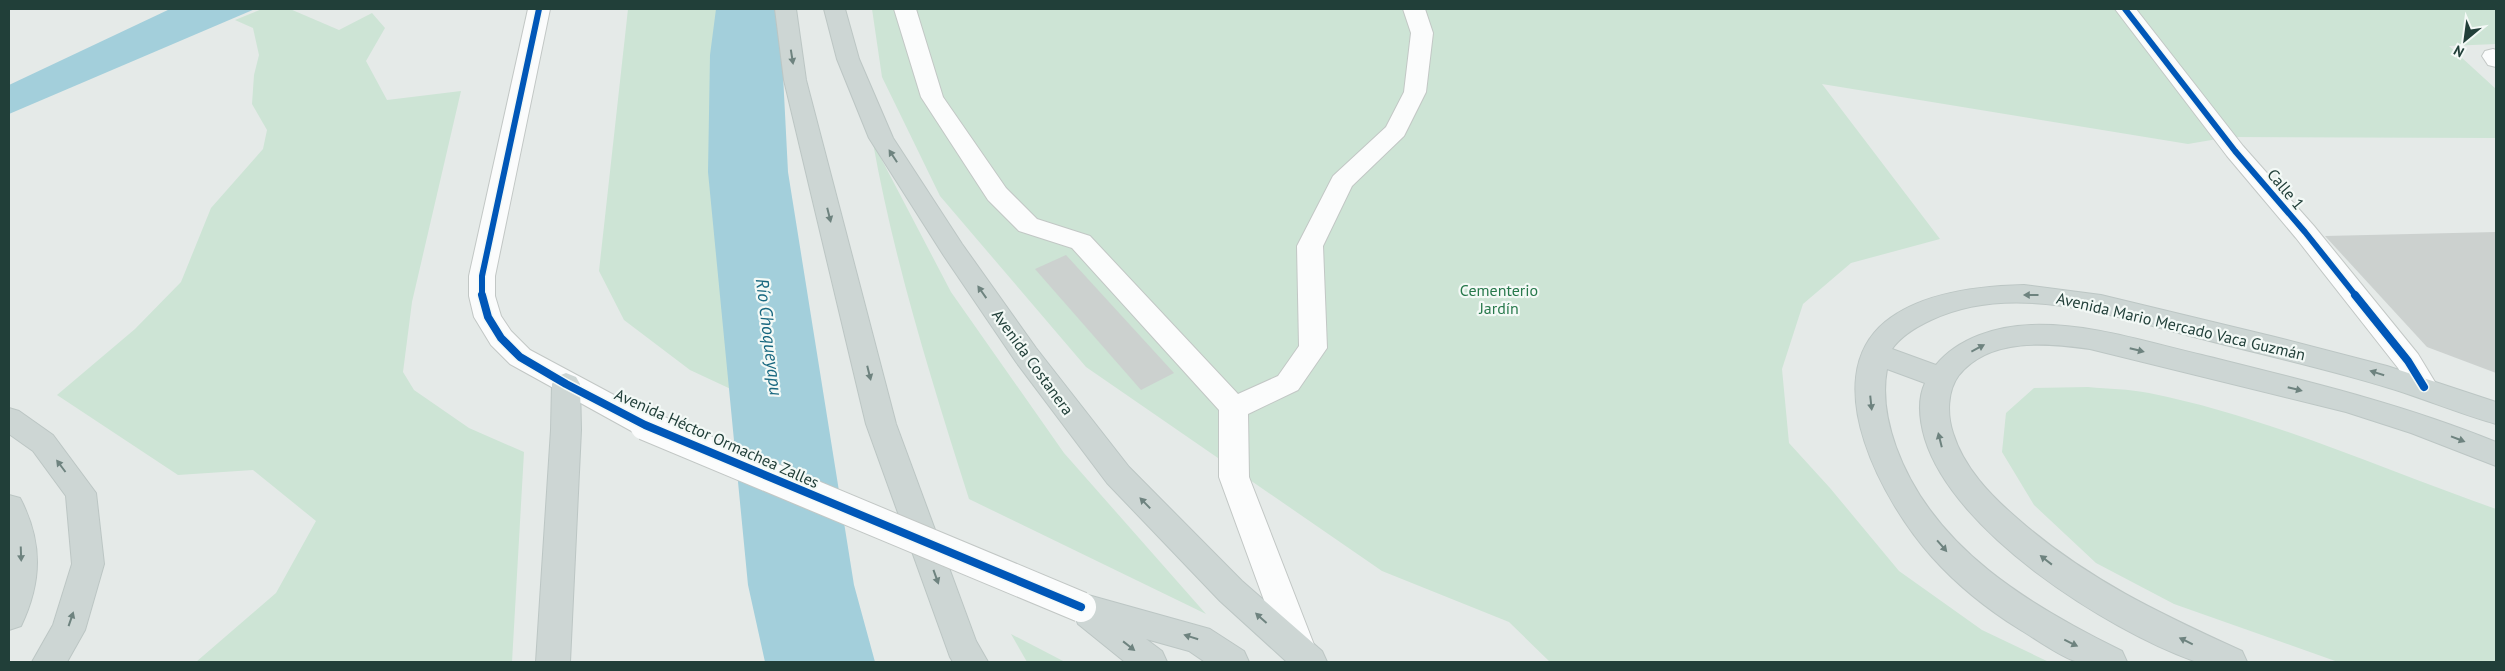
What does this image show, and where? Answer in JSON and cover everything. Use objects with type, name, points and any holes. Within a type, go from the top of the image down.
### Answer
[{"type":"main road","points":[[785,9],[795,80],[881,424],[962,648],[971,662]]},
{"type":"main road","name":"Avenida Costanera","points":[[834,9],[848,59],[881,138],[953,250],[1026,355],[1118,475],[1231,591],[1305,658]]},
{"type":"main road","name":"Avenida Mario Mercado Vaca Guzmán","points":[[2110,662],[2063,639],[1990,592],[1943,548],[1907,502],[1883,456],[1873,417],[1870,388],[1875,354],[1892,331],[1917,315],[1953,302],[1998,295],[2042,295],[2099,304],[2319,357],[2424,387],[2496,413]]},
{"type":"main road","name":"Avenida Mario Mercado Vaca Guzmán","points":[[2230,662],[2115,606],[2055,567],[1994,520],[1958,476],[1941,448],[1934,400],[1941,378],[1959,358],[1992,340],[2030,335],[2072,337],[2128,348],[2347,401],[2420,424],[2496,454]]},
{"type":"main road","points":[[1875,354],[1941,378]]},
{"type":"main road","points":[[553,662],[566,430],[566,384]]},
{"type":"main road","points":[[2420,424],[2424,387]]},
{"type":"main road","points":[[9,419],[43,442],[81,493],[88,564],[68,630],[49,662]]},
{"type":"main road","points":[[9,507],[13,514],[22,553],[18,595],[9,616]]},
{"type":"main road","points":[[1081,607],[1150,662]]},
{"type":"main road","points":[[1081,607],[1198,639],[1232,662]]},
{"type":"street","name":"Avenida Héctor Ormachea Zalles","points":[[539,9],[482,276],[482,296],[488,317],[500,338],[520,356],[566,384],[645,425],[1081,607]]},
{"type":"street","points":[[905,9],[932,97],[997,194],[1028,225],[1081,242],[1211,381],[1233,408],[1234,477],[1305,658]]},
{"type":"street","points":[[1233,408],[1288,383],[1313,348],[1310,246],[1342,182],[1396,131],[1415,92],[1422,33],[1414,9]]},
{"type":"street","name":"Calle 1","points":[[2126,9],[2235,151],[2305,232],[2408,361],[2424,387]]},
{"type":"green space","points":[[262,9],[290,9],[339,30],[372,13],[385,28],[366,61],[387,100],[461,91],[412,302],[403,372],[414,390],[469,428],[524,452],[512,662],[196,662],[276,593],[316,521],[253,470],[178,475],[57,395],[135,329],[181,282],[211,208],[263,149],[267,130],[252,104],[254,75],[259,55],[253,28],[235,20]]},
{"type":"green space","points":[[628,9],[748,9],[739,164],[754,300],[776,410],[690,370],[624,320],[599,271]]},
{"type":"green space","name":"Cementerio Jardín","points":[[872,9],[2496,9],[2496,44],[2449,46],[2496,89],[2496,138],[2229,137],[2188,144],[1822,84],[1940,239],[1851,263],[1803,304],[1782,369],[1789,443],[1830,488],[1899,571],[1982,630],[2049,662],[1550,662],[1509,622],[1382,571],[1086,367],[940,196],[882,77]]},
{"type":"green space","points":[[873,143],[951,292],[1064,453],[1206,614],[969,499],[928,367],[903,278]]},
{"type":"green space","points":[[2088,387],[2149,393],[2194,403],[2238,416],[2324,445],[2496,509],[2496,662],[2338,662],[2174,604],[2096,563],[2034,505],[2002,452],[2006,413],[2034,388]]},
{"type":"green space","points":[[1011,634],[1065,662],[1027,662]]},
{"type":"water","points":[[170,9],[255,9],[9,114],[9,85]]},
{"type":"building","points":[[2496,232],[2496,373],[2427,347],[2325,236]]},
{"type":"building","points":[[1066,255],[1174,373],[1141,390],[1035,269]]},
{"type":"waterway","name":"Río Choqueyapu","points":[[750,9],[746,55],[748,172],[801,585],[820,662]]},
{"type":"cycle path","points":[[539,9],[482,276],[482,296],[488,317],[501,338],[520,357],[566,384],[645,425],[1081,607]]},
{"type":"cycle path","points":[[2125,9],[2235,151],[2305,232],[2408,361],[2424,387]]}]
